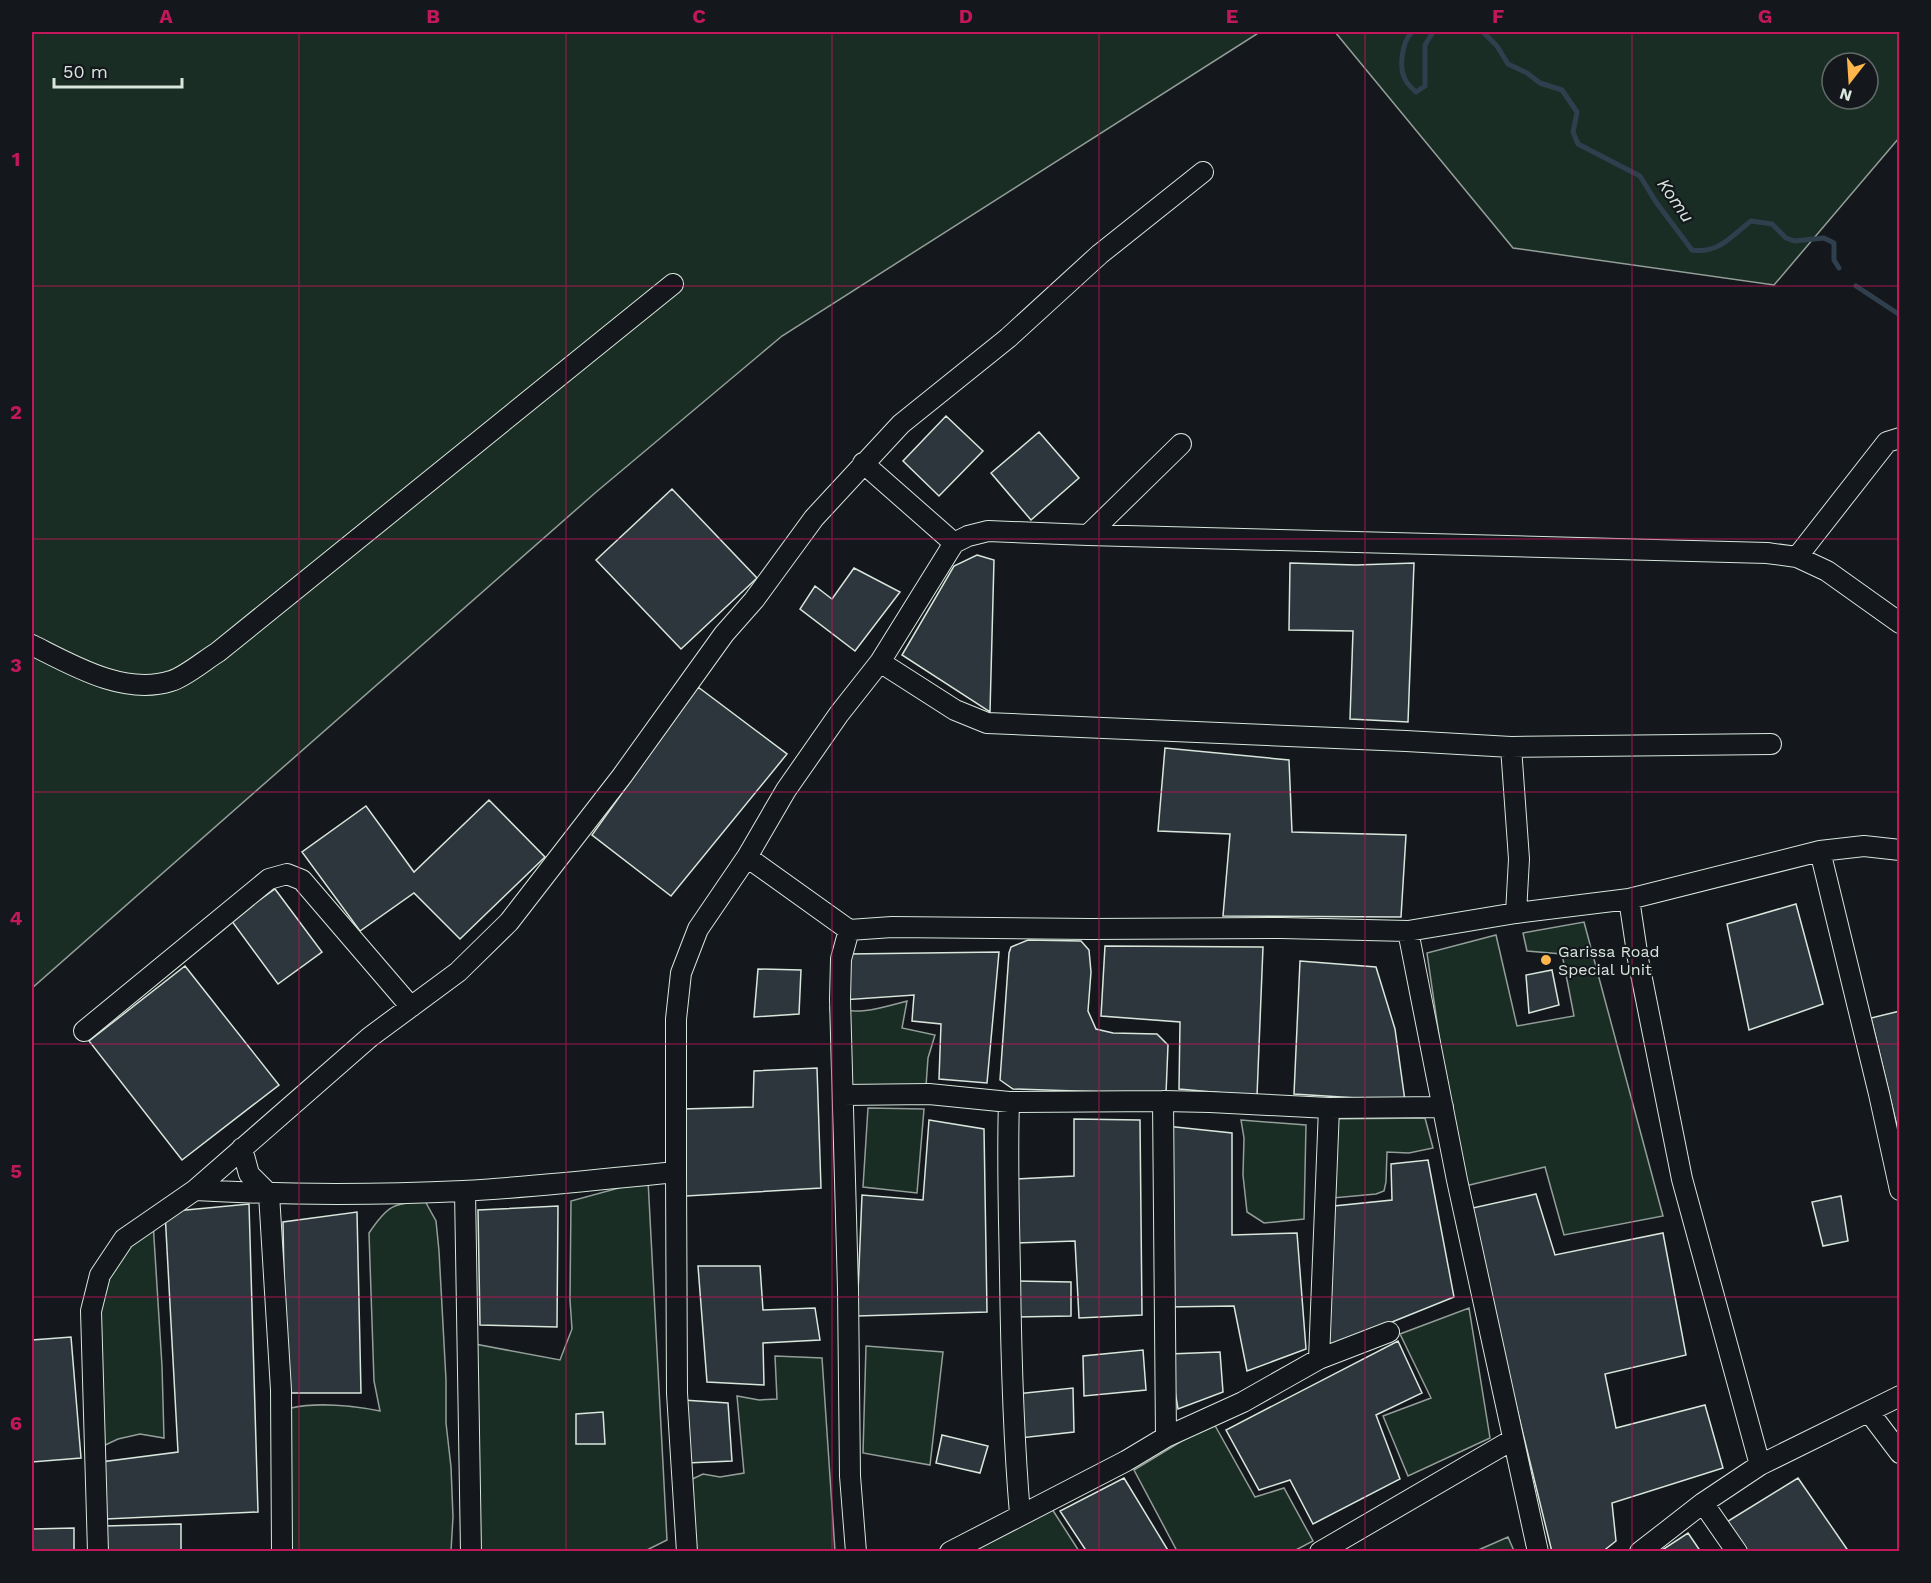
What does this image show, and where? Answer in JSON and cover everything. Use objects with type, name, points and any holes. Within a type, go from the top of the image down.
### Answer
[{"type":"street","points":[[98,1551],[91,1311],[100,1275],[124,1239],[195,1190],[370,1037],[458,972],[509,922],[622,776],[724,634],[754,600],[814,518],[863,463],[901,424],[1008,338],[1100,254],[1203,172]]},
{"type":"street","points":[[32,645],[88,673],[140,686],[172,681],[218,652],[673,284]]},
{"type":"street","points":[[1797,557],[1887,442],[1899,438]]},
{"type":"street","points":[[1088,535],[1181,444]]},
{"type":"street","points":[[863,463],[954,543]]},
{"type":"street","points":[[687,1551],[677,1393],[676,1018],[681,973],[698,929],[747,857],[786,790],[839,714],[880,662],[954,543],[968,536],[988,531],[1755,552],[1797,557],[1827,571],[1899,623]]},
{"type":"street","points":[[880,662],[955,710],[987,723],[1511,747],[1771,744]]},
{"type":"street","points":[[1511,747],[1519,859],[1516,913]]},
{"type":"street","points":[[747,857],[849,930],[892,927],[1281,928],[1408,931],[1516,913],[1629,899],[1820,851],[1864,846],[1899,850]]},
{"type":"street","points":[[1820,851],[1879,1094],[1899,1190]]},
{"type":"street","points":[[84,1031],[269,879],[287,874],[302,880],[411,1007]]},
{"type":"street","points":[[1629,899],[1638,959],[1682,1179],[1760,1466]]},
{"type":"street","points":[[849,930],[841,959],[840,999],[849,1476],[856,1551]]},
{"type":"street","points":[[1408,931],[1512,1440],[1538,1551]]},
{"type":"street","points":[[843,1095],[929,1095],[1009,1102],[1210,1101],[1329,1108],[1443,1107]]},
{"type":"street","points":[[1163,1101],[1166,1437]]},
{"type":"street","points":[[1009,1102],[1011,1354],[1014,1445],[1020,1514]]},
{"type":"street","points":[[1319,1359],[1329,1108]]},
{"type":"street","points":[[242,1148],[249,1174],[269,1194],[281,1390],[282,1551]]},
{"type":"street","points":[[195,1190],[269,1194],[465,1191],[676,1172]]},
{"type":"street","points":[[465,1191],[471,1551]]},
{"type":"street","points":[[950,1551],[1126,1461],[1166,1437],[1243,1402],[1319,1359],[1389,1332]]},
{"type":"street","points":[[1640,1551],[1703,1503],[1760,1466],[1899,1396]]},
{"type":"street","points":[[1869,1412],[1899,1453]]},
{"type":"street","points":[[1320,1551],[1512,1440]]},
{"type":"street","points":[[1703,1503],[1737,1551]]},
{"type":"green space","points":[[32,32],[1260,32],[782,336],[595,493],[32,988]]},
{"type":"green space","points":[[1335,32],[1899,32],[1899,138],[1774,285],[1513,248]]},
{"type":"green space","points":[[1584,922],[1663,1216],[1564,1235],[1545,1167],[1461,1187],[1427,953],[1496,935],[1517,1026],[1574,1016],[1562,954],[1527,951],[1523,933]]},
{"type":"green space","points":[[907,1001],[902,1028],[935,1035],[928,1058],[926,1086],[841,1090],[830,1008],[860,1011]]},
{"type":"green space","points":[[868,1108],[924,1109],[917,1193],[863,1187]]},
{"type":"green space","points":[[1425,1118],[1433,1148],[1409,1153],[1387,1152],[1384,1191],[1376,1194],[1333,1198],[1325,1119]]},
{"type":"green space","points":[[1241,1120],[1306,1125],[1304,1219],[1264,1223],[1247,1212],[1243,1175],[1244,1138]]},
{"type":"green space","points":[[648,1180],[667,1540],[645,1551],[474,1551],[464,1342],[560,1360],[572,1329],[571,1201]]},
{"type":"green space","points":[[425,1201],[436,1221],[439,1251],[446,1423],[453,1517],[451,1551],[280,1552],[283,1422],[291,1408],[301,1406],[336,1405],[380,1411],[374,1381],[369,1233],[381,1217],[392,1208],[405,1203]]},
{"type":"green space","points":[[153,1222],[164,1438],[140,1434],[118,1439],[101,1447],[96,1307],[117,1257]]},
{"type":"green space","points":[[1469,1308],[1490,1438],[1408,1476],[1383,1416],[1431,1398],[1400,1334]]},
{"type":"green space","points":[[866,1346],[943,1352],[930,1465],[863,1453]]},
{"type":"green space","points":[[775,1356],[822,1358],[835,1551],[697,1551],[688,1481],[703,1474],[720,1477],[744,1473],[737,1396],[759,1400],[777,1399]]},
{"type":"green space","points":[[1213,1422],[1255,1497],[1284,1488],[1313,1541],[1294,1551],[1177,1551],[1134,1470]]},
{"type":"green space","points":[[1052,1509],[1079,1551],[968,1552]]},
{"type":"green space","points":[[1508,1537],[1514,1551],[1476,1551]]},
{"type":"building","points":[[946,416],[983,451],[939,496],[903,461]]},
{"type":"building","points":[[1039,432],[1079,478],[1031,520],[991,473]]},
{"type":"building","points":[[672,489],[757,578],[681,649],[596,560]]},
{"type":"building","points":[[977,555],[994,560],[990,712],[902,655],[954,566]]},
{"type":"building","points":[[1290,563],[1356,565],[1414,563],[1408,722],[1350,719],[1353,631],[1289,630]]},
{"type":"building","points":[[854,568],[900,592],[855,651],[800,609],[815,586],[832,599]]},
{"type":"building","points":[[698,687],[787,754],[671,896],[592,835]]},
{"type":"building","points":[[1165,748],[1289,760],[1292,832],[1406,835],[1401,917],[1223,916],[1230,834],[1158,831]]},
{"type":"building","points":[[489,800],[545,857],[460,939],[414,893],[360,931],[302,852],[366,806],[414,872]]},
{"type":"building","points":[[275,889],[322,952],[278,984],[231,920]]},
{"type":"building","points":[[1796,904],[1823,1004],[1749,1030],[1727,924]]},
{"type":"building","points":[[1028,940],[1081,941],[1089,950],[1091,972],[1088,1011],[1096,1029],[1113,1033],[1157,1034],[1168,1045],[1166,1094],[1013,1089],[1000,1080],[1009,953],[1011,947]]},
{"type":"building","points":[[1105,946],[1263,947],[1257,1096],[1179,1089],[1180,1022],[1101,1016]]},
{"type":"building","points":[[999,952],[987,1083],[939,1079],[941,1024],[912,1021],[914,995],[842,1000],[848,954]]},
{"type":"building","points":[[1300,961],[1376,967],[1395,1029],[1405,1101],[1294,1094]]},
{"type":"building","points":[[185,966],[279,1085],[182,1160],[89,1041]]},
{"type":"building","points":[[758,969],[801,970],[799,1014],[754,1017]]},
{"type":"building","points":[[1552,970],[1559,1005],[1529,1013],[1526,975]]},
{"type":"building","points":[[1900,1011],[1900,1139],[1871,1018]]},
{"type":"building","points":[[817,1068],[821,1188],[686,1196],[683,1109],[753,1107],[754,1071]]},
{"type":"building","points":[[1074,1119],[1140,1120],[1142,1315],[1079,1318],[1075,1241],[1016,1243],[1016,1179],[1074,1176]]},
{"type":"building","points":[[929,1120],[984,1129],[987,1312],[857,1316],[862,1195],[923,1200]]},
{"type":"building","points":[[1166,1126],[1232,1133],[1232,1235],[1297,1233],[1306,1349],[1247,1371],[1234,1306],[1168,1307]]},
{"type":"building","points":[[1428,1160],[1454,1297],[1325,1349],[1334,1206],[1392,1200],[1391,1164]]},
{"type":"building","points":[[1536,1194],[1555,1255],[1663,1233],[1686,1355],[1605,1374],[1616,1428],[1705,1405],[1723,1468],[1612,1503],[1616,1541],[1602,1552],[1552,1552],[1468,1209]]},
{"type":"building","points":[[1841,1196],[1848,1241],[1823,1246],[1812,1202]]},
{"type":"building","points":[[249,1204],[258,1512],[106,1519],[101,1462],[178,1452],[165,1212]]},
{"type":"building","points":[[558,1206],[557,1327],[480,1325],[478,1210]]},
{"type":"building","points":[[357,1212],[361,1393],[286,1393],[283,1222]]},
{"type":"building","points":[[698,1266],[760,1266],[763,1310],[815,1308],[820,1340],[763,1343],[764,1385],[707,1382]]},
{"type":"building","points":[[1015,1281],[1071,1282],[1071,1316],[1015,1317]]},
{"type":"building","points":[[71,1337],[81,1458],[32,1462],[32,1340]]},
{"type":"building","points":[[1398,1341],[1422,1393],[1376,1415],[1400,1479],[1313,1524],[1290,1480],[1259,1490],[1226,1430]]},
{"type":"building","points":[[1143,1350],[1146,1390],[1084,1396],[1083,1356]]},
{"type":"building","points":[[1220,1352],[1223,1392],[1178,1409],[1169,1354]]},
{"type":"building","points":[[1073,1388],[1074,1432],[1020,1438],[1016,1394]]},
{"type":"building","points":[[683,1400],[728,1403],[732,1461],[687,1463]]},
{"type":"building","points":[[603,1412],[605,1444],[576,1444],[576,1414]]},
{"type":"building","points":[[942,1435],[988,1446],[980,1473],[936,1463]]},
{"type":"building","points":[[1124,1478],[1169,1552],[1087,1552],[1060,1511]]},
{"type":"building","points":[[1798,1478],[1849,1552],[1746,1552],[1725,1523]]},
{"type":"building","points":[[181,1524],[181,1552],[105,1552],[105,1526]]},
{"type":"building","points":[[74,1528],[74,1552],[32,1552],[32,1529]]},
{"type":"building","points":[[1688,1533],[1701,1552],[1659,1552]]},
{"type":"waterway","name":"Komu","points":[[1412,32],[1404,48],[1402,69],[1407,82],[1416,92],[1425,86],[1425,45],[1433,32]]},
{"type":"waterway","name":"Komu","points":[[1483,32],[1497,46],[1508,64],[1527,73],[1540,83],[1562,90],[1577,112],[1573,132],[1578,144],[1640,176],[1656,202],[1692,250],[1701,251],[1717,247],[1751,221],[1772,224],[1786,238],[1794,241],[1824,238],[1834,243],[1834,260],[1839,268]]},
{"type":"waterway","name":"Komu","points":[[1856,286],[1900,315]]},
{"type":"place","name":"Garissa Road Special Unit","points":[[1546,960]]}]
